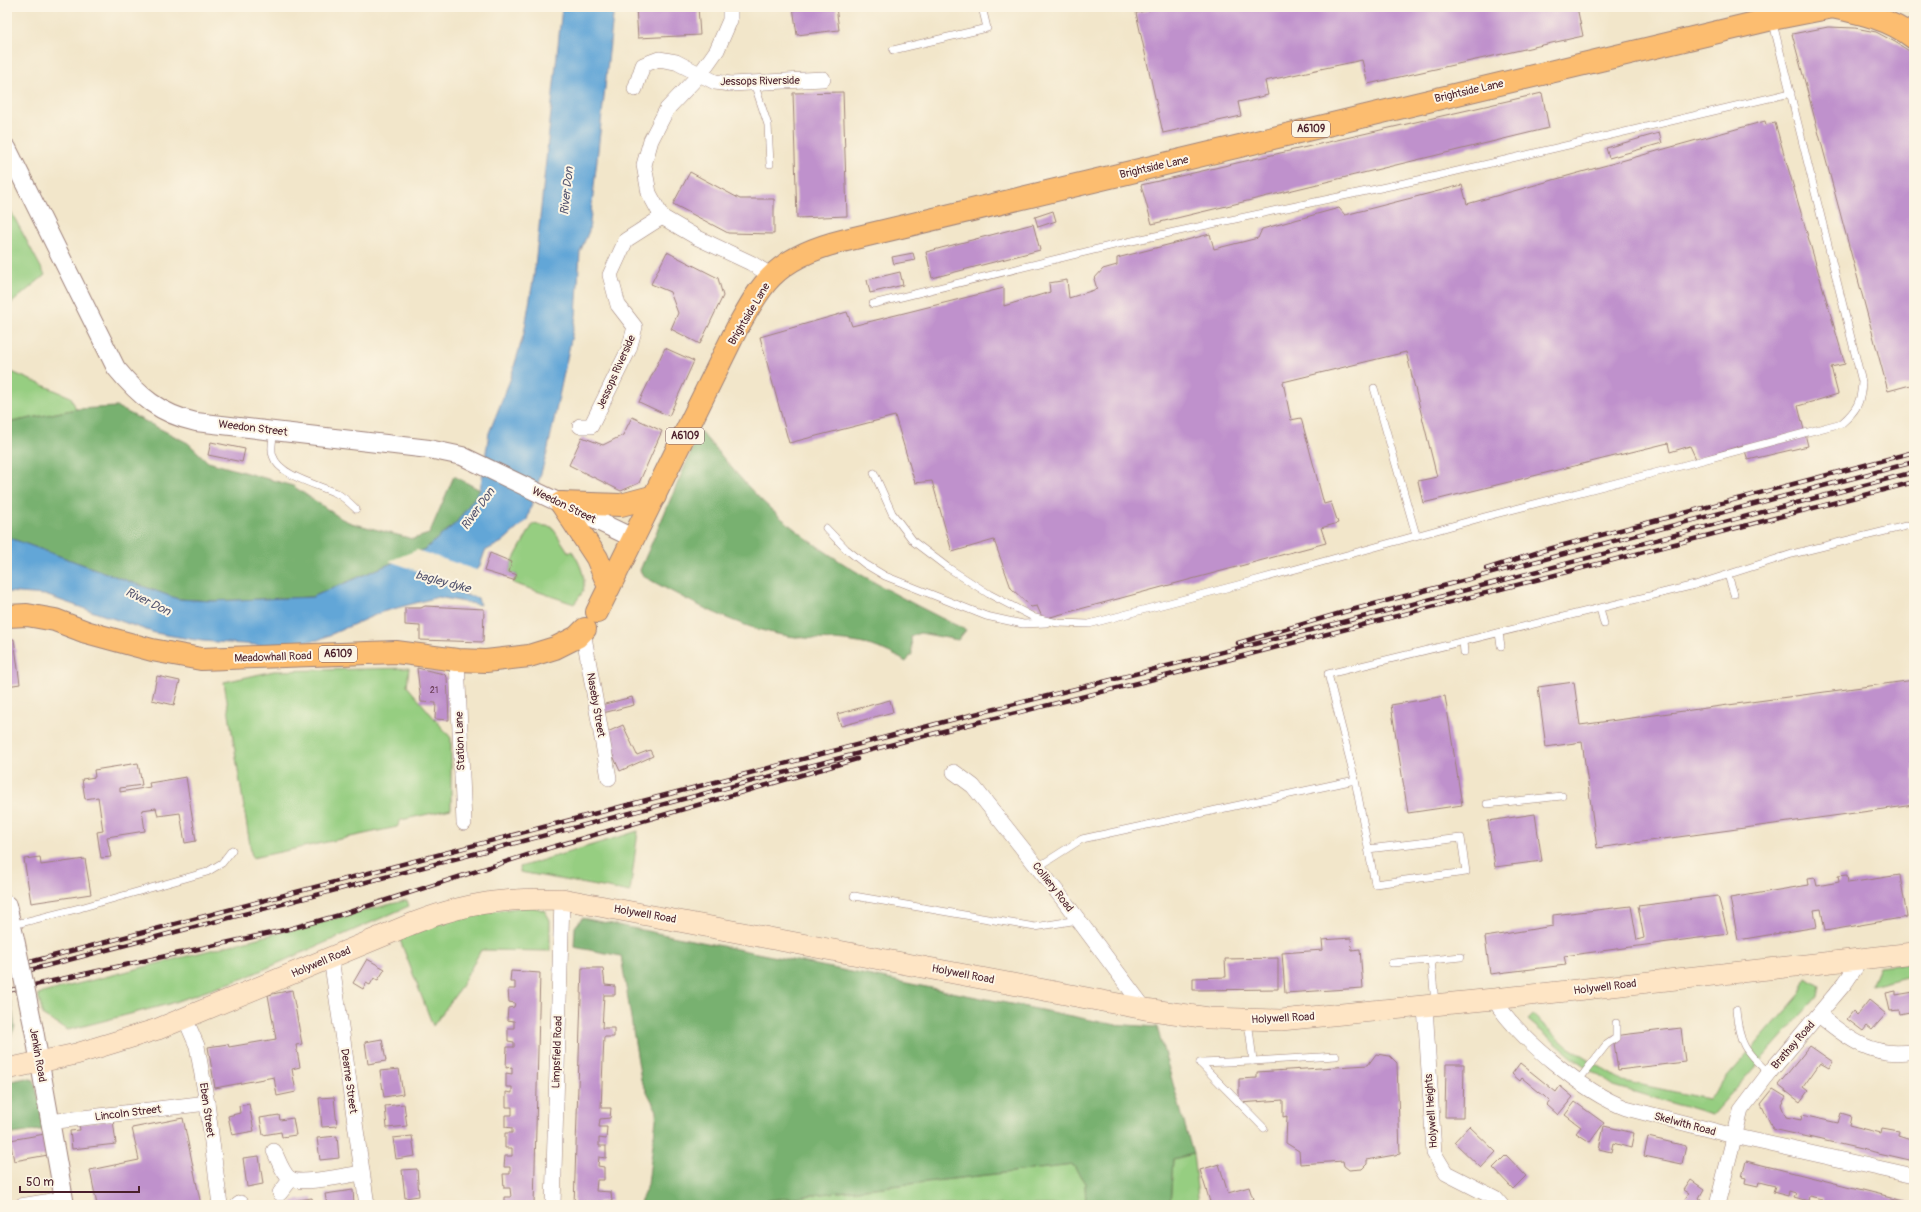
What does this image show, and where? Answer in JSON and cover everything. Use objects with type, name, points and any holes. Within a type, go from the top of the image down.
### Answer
[{"type":"main road","name":"Brightside Lane","points":[[633,538],[737,328],[755,298],[772,276],[793,261],[820,248],[842,241],[1771,13],[1832,7],[1879,19],[1899,27],[1914,38]]},
{"type":"main road","points":[[554,500],[621,505],[655,496]]},
{"type":"main road","points":[[554,500],[597,558],[609,587]]},
{"type":"main road","name":"Meadowhall Road","points":[[7,616],[27,615],[55,620],[86,632],[152,650],[201,659],[396,652],[457,660],[486,661],[529,656],[566,644],[588,624],[609,587],[633,538]]},
{"type":"main road","name":"Holywell Road","points":[[7,1069],[76,1054],[122,1041],[185,1018],[414,923],[464,907],[521,900],[562,899],[1145,1009],[1209,1018],[1248,1020],[1281,1020],[1430,1006],[1914,953]]},
{"type":"street","points":[[730,7],[730,20],[717,50],[700,74],[667,109],[651,140],[644,165],[649,193],[662,217],[698,238],[751,263],[772,276]]},
{"type":"street","name":"Jessops Riverside","points":[[635,90],[643,65],[659,60],[676,62],[715,82],[754,83],[823,79]]},
{"type":"street","name":"Weedon Street","points":[[7,148],[103,345],[116,368],[130,384],[149,401],[166,412],[182,418],[274,431],[429,449],[462,456],[633,538]]},
{"type":"street","name":"Jessops Riverside","points":[[580,426],[592,426],[629,349],[635,327],[618,305],[610,275],[626,240],[662,217]]},
{"type":"street","name":"Naseby Street","points":[[588,624],[609,778]]},
{"type":"street","name":"Station Lane","points":[[457,660],[464,823]]},
{"type":"street","name":"Colliery Road","points":[[954,772],[973,786],[1079,920],[1145,1009]]},
{"type":"street","name":"Limpsfield Road","points":[[553,1205],[562,899]]},
{"type":"street","name":"Jenkin Road","points":[[7,905],[34,1030],[64,1200]]},
{"type":"street","name":"Dearne Street","points":[[331,958],[367,1205]]},
{"type":"street","name":"Brathay Road","points":[[1717,1205],[1741,1110],[1769,1073],[1845,983],[1862,958]]},
{"type":"street","name":"Skelwith Road","points":[[1494,999],[1503,1014],[1531,1042],[1578,1081],[1609,1102],[1626,1108],[1734,1136],[1914,1176]]},
{"type":"street","name":"Holywell Heights","points":[[1430,1006],[1434,1153],[1446,1173],[1495,1198],[1501,1205]]},
{"type":"street","points":[[1819,1015],[1857,1044],[1878,1051],[1904,1053],[1914,1051]]},
{"type":"street","name":"Eben Street","points":[[185,1018],[197,1046],[207,1104],[220,1205]]},
{"type":"street","name":"Lincoln Street","points":[[50,1122],[149,1106],[207,1104]]},
{"type":"street","points":[[274,1151],[290,1179],[303,1182],[362,1173]]},
{"type":"street","points":[[280,1193],[290,1179]]},
{"type":"lane","points":[[894,50],[987,28],[982,7]]},
{"type":"lane","points":[[826,528],[846,549],[865,564],[885,576],[986,616],[1022,624],[1089,624],[1416,535],[1842,423],[1853,413],[1862,397],[1862,382],[1771,13]]},
{"type":"lane","points":[[754,83],[768,125],[770,164]]},
{"type":"lane","points":[[873,304],[1118,244],[1424,179],[1791,94]]},
{"type":"lane","points":[[1374,388],[1416,535]]},
{"type":"lane","points":[[274,431],[272,450],[273,458],[278,465],[306,481],[336,493],[346,499],[356,509]]},
{"type":"lane","points":[[874,473],[892,513],[914,542],[947,567],[989,594],[1035,618],[1058,623]]},
{"type":"lane","points":[[1368,849],[1461,838],[1466,872],[1375,884],[1368,849],[1355,780],[1328,674],[1695,585],[1792,554],[1914,524]]},
{"type":"lane","points":[[1728,575],[1734,594]]},
{"type":"lane","points":[[1600,608],[1604,624]]},
{"type":"lane","points":[[1499,633],[1501,646]]},
{"type":"lane","points":[[1463,642],[1464,652]]},
{"type":"lane","points":[[1038,867],[1082,839],[1355,780]]},
{"type":"lane","points":[[1487,804],[1522,799],[1562,796]]},
{"type":"lane","points":[[14,932],[80,908],[207,872],[222,863],[232,850]]},
{"type":"lane","points":[[854,896],[1035,927],[1079,920]]},
{"type":"lane","points":[[1392,963],[1461,957]]},
{"type":"lane","points":[[1430,1006],[1431,960]]},
{"type":"lane","points":[[1736,1010],[1738,1031],[1742,1044],[1751,1057],[1769,1073]]},
{"type":"lane","points":[[1248,1020],[1253,1061]]},
{"type":"lane","points":[[1578,1081],[1606,1045],[1616,1038],[1616,1023]]},
{"type":"lane","points":[[1264,1128],[1200,1063],[1336,1056]]},
{"type":"lane","points":[[20,1202],[64,1200]]},
{"type":"green space","points":[[7,204],[45,275],[7,307]]},
{"type":"green space","points":[[7,370],[71,397],[76,409],[7,423]]},
{"type":"green space","points":[[117,407],[188,443],[208,462],[293,486],[342,519],[351,523],[413,539],[429,534],[454,476],[480,490],[456,523],[425,549],[312,597],[212,601],[178,599],[7,537],[7,423],[76,409]]},
{"type":"green space","points":[[700,431],[762,501],[817,546],[865,577],[966,630],[958,640],[920,633],[911,636],[912,654],[906,662],[890,653],[859,643],[795,637],[759,630],[708,610],[643,576],[640,570]]},
{"type":"green space","points":[[533,524],[552,527],[569,553],[572,551],[577,560],[582,570],[584,586],[582,593],[574,604],[513,583],[517,575],[509,572],[512,562]]},
{"type":"green space","points":[[409,668],[407,686],[451,738],[451,809],[401,820],[397,827],[252,858],[224,682],[274,671]]},
{"type":"green space","points":[[638,831],[630,892],[520,872],[520,867]]},
{"type":"green space","points":[[407,900],[409,906],[244,978],[169,1004],[68,1030],[43,1016],[38,994]]},
{"type":"green space","points":[[531,906],[545,911],[550,920],[550,951],[481,950],[459,990],[433,1026],[400,940],[431,926],[472,914]]},
{"type":"green space","points":[[582,918],[1111,1024],[1157,1027],[1193,1154],[1173,1159],[1170,1205],[1086,1205],[1085,1183],[1073,1165],[727,1205],[639,1205],[648,1184],[657,1111],[641,1080],[621,956],[574,947],[575,927]]},
{"type":"green space","points":[[1914,963],[1914,975],[1871,986],[1879,967]]},
{"type":"green space","points":[[1807,978],[1819,986],[1817,997],[1712,1115],[1614,1086],[1573,1058],[1528,1020],[1533,1015],[1568,1047],[1623,1081],[1708,1099],[1801,993]]},
{"type":"green space","points":[[11,1002],[15,1027],[7,1045],[7,1003]]},
{"type":"green space","points":[[26,1078],[34,1080],[46,1129],[7,1135],[7,1082]]},
{"type":"green space","points":[[1193,1154],[1199,1205],[1170,1205],[1173,1159]]},
{"type":"green space","points":[[1073,1165],[1085,1183],[1086,1205],[727,1205]]},
{"type":"water","points":[[562,7],[614,7],[589,231],[580,252],[576,316],[547,453],[527,520],[502,542],[485,551],[479,568],[450,591],[478,598],[480,605],[438,597],[382,612],[318,640],[269,646],[202,641],[155,633],[45,595],[7,592],[7,537],[178,599],[212,601],[312,597],[425,549],[456,523],[480,490],[489,433],[510,380],[524,333],[534,275]]},
{"type":"pier","points":[[417,550],[479,571],[460,586],[389,561]]},
{"type":"building","points":[[636,7],[698,7],[700,35],[638,38]]},
{"type":"building","points":[[793,7],[836,7],[839,30],[797,35]]},
{"type":"building","points":[[1163,7],[1577,7],[1583,36],[1368,84],[1362,60],[1265,81],[1268,95],[1238,102],[1241,116],[1163,133],[1136,13]]},
{"type":"building","points":[[1828,27],[1855,28],[1876,32],[1914,54],[1914,384],[1888,391],[1792,34]]},
{"type":"building","points":[[843,92],[847,216],[797,218],[793,93]]},
{"type":"building","points":[[1542,93],[1549,128],[1152,224],[1141,185]]},
{"type":"building","points":[[1765,121],[1766,125],[1775,123],[1845,364],[1831,367],[1838,394],[1798,406],[1808,446],[1748,460],[1743,445],[1696,459],[1690,446],[1670,452],[1668,443],[1423,503],[1418,481],[1437,477],[1406,352],[1283,382],[1291,420],[1301,418],[1324,504],[1331,502],[1338,523],[1321,528],[1326,543],[1043,619],[1037,606],[1031,607],[1011,588],[994,540],[952,552],[932,481],[915,483],[895,416],[789,443],[760,337],[847,312],[852,326],[1004,288],[1004,306],[1050,292],[1049,283],[1067,280],[1069,298],[1097,289],[1094,279],[1103,269],[1117,265],[1117,258],[1210,234],[1214,249],[1258,238],[1262,229],[1339,208],[1345,215],[1462,185],[1467,204]]},
{"type":"building","points":[[1659,133],[1662,143],[1609,158],[1606,148]]},
{"type":"building","points":[[690,172],[740,199],[774,199],[774,234],[728,233],[673,204]]},
{"type":"building","points":[[1053,211],[1056,221],[1038,227],[1035,217]]},
{"type":"building","points":[[1033,224],[1040,250],[932,278],[926,252]]},
{"type":"building","points":[[667,252],[718,278],[723,296],[700,344],[671,329],[678,313],[670,292],[651,284]]},
{"type":"building","points":[[913,253],[915,260],[894,264],[892,257]]},
{"type":"building","points":[[900,272],[903,285],[870,293],[867,280]]},
{"type":"building","points":[[665,348],[694,361],[669,416],[639,402]]},
{"type":"building","points":[[632,417],[662,431],[639,483],[621,491],[569,465],[582,437],[603,445],[623,435]]},
{"type":"building","points":[[211,442],[245,449],[242,462],[208,455]]},
{"type":"building","points":[[490,553],[512,562],[509,572],[517,575],[513,580],[484,571]]},
{"type":"building","points":[[425,606],[484,609],[483,642],[420,640],[420,626],[405,625],[405,608],[421,608]]},
{"type":"building","points":[[14,639],[20,684],[7,686],[7,640]]},
{"type":"building","points":[[417,668],[444,674],[447,677],[449,720],[435,719],[436,703],[421,702]]},
{"type":"building","points":[[157,676],[180,681],[174,705],[152,700]]},
{"type":"building","points":[[1914,680],[1914,805],[1597,848],[1582,742],[1546,747],[1538,687],[1574,682],[1580,725]]},
{"type":"building","points":[[1445,696],[1462,805],[1408,813],[1391,705]]},
{"type":"building","points":[[632,697],[634,705],[603,713],[601,705]]},
{"type":"building","points":[[890,700],[893,712],[841,726],[837,714]]},
{"type":"building","points":[[623,725],[637,755],[650,750],[653,756],[620,771],[603,734]]},
{"type":"building","points":[[138,763],[142,785],[120,788],[120,792],[150,787],[149,783],[186,777],[196,841],[185,843],[180,813],[158,816],[156,808],[142,810],[145,831],[107,837],[111,857],[101,858],[97,832],[103,831],[98,797],[85,799],[82,779],[95,777],[94,770]]},
{"type":"building","points":[[1535,814],[1542,861],[1495,867],[1488,821]]},
{"type":"building","points":[[40,857],[41,865],[85,859],[91,894],[31,903],[24,859]]},
{"type":"building","points":[[1847,875],[1848,883],[1900,875],[1907,917],[1825,931],[1821,909],[1814,910],[1817,927],[1738,940],[1730,898],[1809,885],[1808,879],[1815,878],[1817,886],[1839,882],[1838,876]]},
{"type":"building","points":[[1718,896],[1728,934],[1564,956],[1566,965],[1490,974],[1485,937],[1553,926],[1553,915],[1631,906],[1637,940],[1644,938],[1638,906]]},
{"type":"building","points":[[1351,938],[1352,950],[1360,949],[1363,988],[1285,993],[1282,953],[1323,950],[1322,940]]},
{"type":"building","points":[[1278,958],[1278,989],[1193,990],[1193,978],[1226,977],[1225,959]]},
{"type":"building","points":[[367,959],[385,969],[378,980],[374,978],[370,985],[366,983],[363,989],[353,983]]},
{"type":"building","points":[[582,968],[603,968],[605,985],[615,986],[615,995],[604,995],[602,1028],[614,1028],[614,1037],[604,1037],[601,1108],[611,1108],[610,1118],[600,1119],[599,1127],[607,1127],[606,1139],[599,1138],[599,1146],[606,1146],[606,1158],[599,1157],[598,1166],[604,1167],[604,1180],[597,1180],[596,1191],[611,1192],[612,1201],[598,1202],[598,1205],[574,1205]]},
{"type":"building","points":[[511,971],[540,973],[534,1205],[504,1205],[504,1197],[511,1197],[510,1188],[504,1188],[503,1174],[510,1174],[510,1167],[504,1167],[505,1156],[512,1156],[512,1148],[505,1148],[505,1133],[512,1133],[512,1128],[505,1127],[505,1115],[512,1115],[512,1107],[506,1107],[506,1092],[512,1093],[512,1087],[506,1087],[506,1073],[512,1074],[512,1067],[506,1068],[507,1047],[514,1047],[514,1042],[508,1041],[508,1028],[514,1028],[514,1021],[507,1020],[508,1008],[514,1007],[515,1003],[509,1002],[508,989],[515,989],[515,982],[510,982]]},
{"type":"building","points":[[292,990],[302,1044],[296,1045],[300,1067],[292,1069],[296,1092],[277,1096],[274,1077],[215,1088],[208,1047],[228,1044],[229,1047],[276,1039],[268,995]]},
{"type":"building","points":[[1896,991],[1896,995],[1914,992],[1914,1011],[1900,1014],[1899,1010],[1890,1011],[1886,993]]},
{"type":"building","points":[[1869,1000],[1886,1014],[1872,1030],[1867,1026],[1863,1031],[1847,1019],[1853,1011],[1857,1015]]},
{"type":"building","points":[[1681,1028],[1685,1062],[1618,1070],[1613,1036]]},
{"type":"building","points":[[382,1039],[386,1061],[368,1064],[365,1042]]},
{"type":"building","points":[[1810,1046],[1833,1062],[1829,1068],[1820,1063],[1803,1087],[1808,1091],[1800,1102],[1778,1085]]},
{"type":"building","points":[[1376,1054],[1390,1056],[1397,1063],[1400,1154],[1367,1160],[1367,1164],[1362,1169],[1349,1170],[1344,1166],[1343,1161],[1300,1164],[1299,1151],[1286,1143],[1287,1116],[1283,1117],[1283,1100],[1239,1103],[1239,1079],[1257,1078],[1257,1072],[1368,1065]]},
{"type":"building","points":[[1520,1063],[1556,1092],[1560,1086],[1573,1097],[1558,1115],[1547,1105],[1550,1101],[1522,1078],[1520,1081],[1512,1074]]},
{"type":"building","points":[[1446,1064],[1464,1064],[1463,1117],[1445,1117]]},
{"type":"building","points":[[399,1069],[403,1094],[384,1097],[380,1071]]},
{"type":"building","points":[[1773,1089],[1786,1097],[1781,1105],[1786,1117],[1801,1120],[1802,1115],[1838,1123],[1841,1113],[1851,1116],[1849,1125],[1881,1133],[1882,1128],[1899,1131],[1898,1136],[1914,1141],[1914,1161],[1773,1129],[1761,1104]]},
{"type":"building","points":[[334,1097],[337,1126],[322,1127],[319,1098]]},
{"type":"building","points":[[1575,1102],[1604,1123],[1590,1142],[1576,1133],[1581,1127],[1565,1115]]},
{"type":"building","points":[[249,1104],[254,1131],[232,1135],[228,1116],[240,1113],[239,1106]]},
{"type":"building","points":[[404,1104],[407,1126],[387,1128],[385,1106]]},
{"type":"building","points":[[279,1115],[280,1120],[293,1118],[296,1135],[282,1137],[281,1132],[263,1135],[260,1118]]},
{"type":"building","points":[[183,1118],[201,1205],[97,1205],[90,1170],[139,1160],[132,1128]]},
{"type":"building","points":[[113,1120],[116,1144],[72,1149],[70,1131],[80,1130],[79,1124]]},
{"type":"building","points":[[1469,1126],[1496,1152],[1481,1168],[1454,1142]]},
{"type":"building","points":[[1604,1126],[1634,1133],[1631,1148],[1613,1143],[1611,1152],[1599,1149]]},
{"type":"building","points":[[45,1134],[48,1155],[14,1161],[10,1140]]},
{"type":"building","points":[[337,1136],[339,1158],[320,1160],[317,1138]]},
{"type":"building","points":[[412,1136],[415,1156],[396,1159],[393,1138]]},
{"type":"building","points":[[1648,1137],[1686,1146],[1682,1164],[1644,1156]]},
{"type":"building","points":[[1506,1155],[1526,1176],[1513,1189],[1493,1168]]},
{"type":"building","points":[[259,1156],[263,1184],[247,1187],[243,1158]]},
{"type":"building","points":[[1746,1161],[1911,1202],[1911,1205],[1841,1205],[1836,1203],[1835,1205],[1820,1205],[1822,1199],[1809,1196],[1808,1201],[1794,1197],[1796,1193],[1789,1191],[1788,1196],[1773,1192],[1775,1186],[1759,1182],[1758,1187],[1745,1184],[1746,1178],[1742,1177]]},
{"type":"building","points":[[1219,1164],[1228,1193],[1249,1187],[1253,1199],[1233,1205],[1211,1205],[1200,1170]]},
{"type":"building","points":[[417,1169],[419,1196],[405,1198],[402,1170]]},
{"type":"building","points":[[1691,1180],[1704,1189],[1699,1198],[1703,1201],[1701,1205],[1681,1205],[1689,1193],[1684,1190]]},
{"type":"building","points":[[353,1190],[354,1205],[327,1205],[325,1194]]},
{"type":"building","points":[[312,1198],[313,1205],[292,1205],[292,1201]]},
{"type":"railway","points":[[1486,569],[1545,550],[1914,452]]},
{"type":"railway","points":[[1238,643],[1344,612],[1914,462]]},
{"type":"railway","points":[[7,968],[951,720],[1386,611],[1914,472]]},
{"type":"railway","points":[[7,976],[955,728],[1146,681],[1914,482]]},
{"type":"railway","points":[[7,991],[289,929],[343,914],[549,848],[857,759]]},
{"type":"water label","name":"River Don","points":[[567,191]]},
{"type":"water label","name":"River Don","points":[[478,509]]},
{"type":"water label","name":"bagley dyke","points":[[443,582]]},
{"type":"water label","name":"River Don","points":[[148,602]]}]
